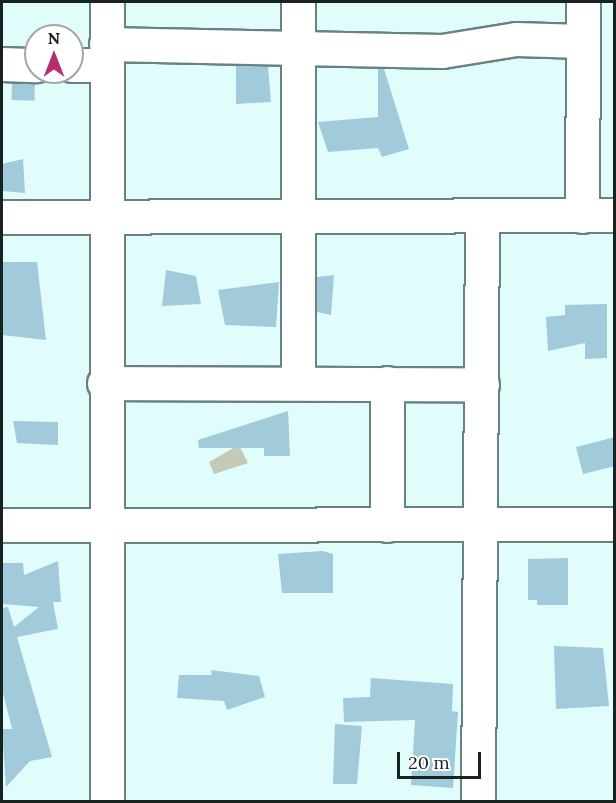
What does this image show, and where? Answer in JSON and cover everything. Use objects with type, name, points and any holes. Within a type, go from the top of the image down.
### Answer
[{"type":"street","points":[[106,801],[104,215],[107,2]]},
{"type":"street","points":[[298,2],[298,383]]},
{"type":"street","points":[[582,216],[583,2]]},
{"type":"street","points":[[84,61],[106,54],[299,47],[442,51],[516,39],[582,41]]},
{"type":"street","points":[[2,64],[24,65]]},
{"type":"street","points":[[2,217],[615,215]]},
{"type":"street","points":[[478,801],[482,524],[482,216]]},
{"type":"street","points":[[104,383],[482,384]]},
{"type":"street","points":[[387,383],[387,525]]},
{"type":"street","points":[[2,525],[615,524]]},
{"type":"green space","points":[[239,445],[248,463],[214,474],[209,462]]},
{"type":"building","points":[[236,65],[268,66],[271,102],[236,104]]},
{"type":"building","points":[[378,68],[384,69],[409,149],[382,157],[378,148],[328,152],[318,122],[378,117]]},
{"type":"building","points":[[12,83],[35,84],[34,101],[11,100]]},
{"type":"building","points":[[23,159],[25,193],[3,191],[2,164]]},
{"type":"building","points":[[2,262],[37,262],[46,340],[2,335]]},
{"type":"building","points":[[166,270],[196,276],[201,304],[162,306]]},
{"type":"building","points":[[334,275],[331,315],[317,312],[317,277]]},
{"type":"building","points":[[279,282],[276,327],[225,325],[218,290]]},
{"type":"building","points":[[607,304],[607,358],[585,359],[585,343],[548,351],[546,317],[565,315],[565,305]]},
{"type":"building","points":[[288,411],[290,456],[264,456],[264,448],[199,448],[198,440]]},
{"type":"building","points":[[13,421],[58,422],[58,445],[17,443]]},
{"type":"building","points":[[615,437],[615,466],[583,474],[576,447]]},
{"type":"building","points":[[323,551],[333,554],[333,593],[282,593],[278,554]]},
{"type":"building","points":[[568,558],[568,605],[537,605],[537,600],[528,600],[528,559]]},
{"type":"building","points":[[58,561],[61,602],[53,602],[58,629],[17,637],[52,757],[30,761],[6,787],[2,729],[12,729],[2,689],[2,608],[8,607],[14,627],[39,607],[2,604],[2,563],[23,563],[24,575]]},
{"type":"building","points":[[554,646],[603,648],[609,706],[556,709]]},
{"type":"building","points":[[211,670],[259,676],[265,697],[227,710],[224,701],[177,698],[179,675],[212,675]]},
{"type":"building","points":[[371,678],[453,684],[452,711],[458,712],[453,788],[411,785],[415,720],[344,722],[343,698],[370,697]]},
{"type":"building","points":[[335,724],[362,726],[357,784],[333,784]]}]
